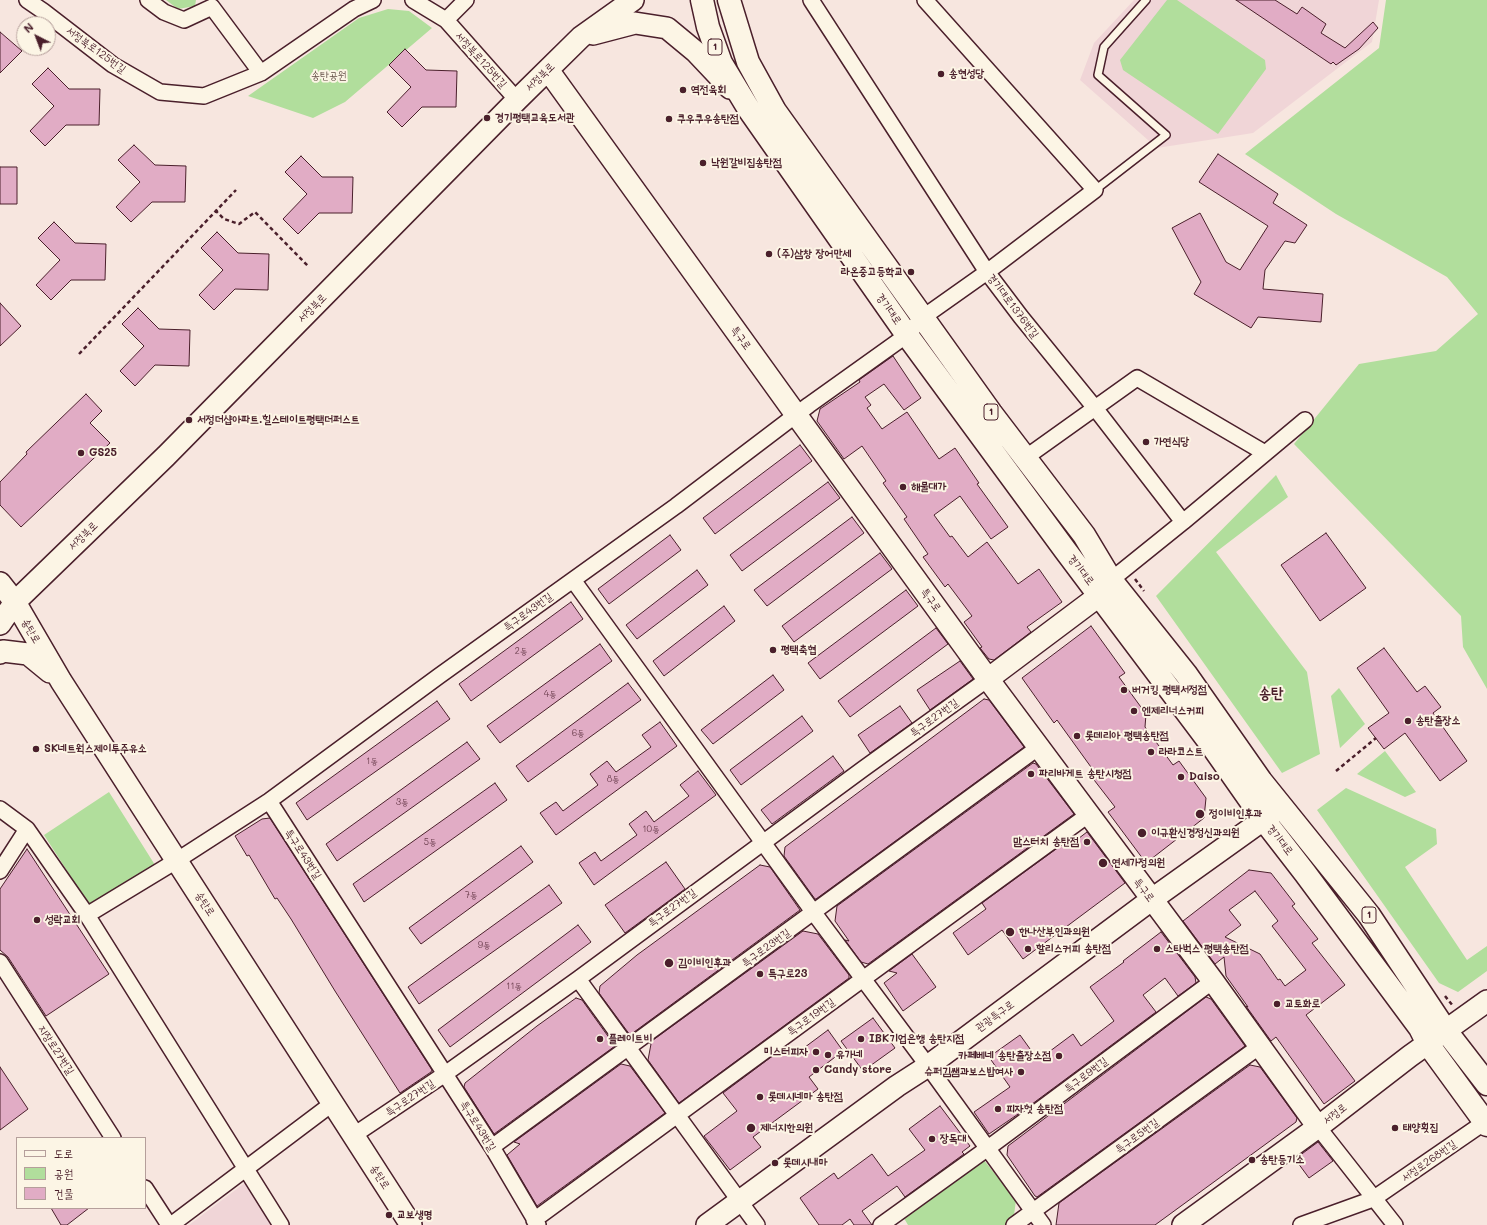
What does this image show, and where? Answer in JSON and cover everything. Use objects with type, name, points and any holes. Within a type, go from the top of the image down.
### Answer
[{"type":"main road","name":"경기대로","points":[[702,0],[708,27],[721,63],[750,111],[907,335],[1060,544],[1106,587],[1186,674],[1261,781],[1369,916],[1446,1031],[1487,1084]]},
{"type":"main road","name":"경기대로","points":[[729,0],[748,62],[776,111],[922,318],[1025,458],[1084,535],[1106,587],[1210,743],[1264,820],[1305,872],[1417,1024],[1428,1044],[1486,1123]]},
{"type":"street","name":"서정북로125번길","points":[[27,0],[113,65],[160,92],[204,96],[261,73],[354,9],[373,0]]},
{"type":"street","points":[[148,0],[164,12],[184,20],[217,4],[261,73]]},
{"type":"street","name":"서정북로125번길","points":[[413,0],[446,20],[517,100]]},
{"type":"street","points":[[446,20],[466,0]]},
{"type":"street","points":[[581,37],[610,0]]},
{"type":"street","name":"서정북로","points":[[0,624],[15,602],[166,456],[517,100],[581,37],[633,0]]},
{"type":"street","name":"경기대로1376번길","points":[[811,0],[987,272],[1183,522]]},
{"type":"street","points":[[925,0],[1095,190]]},
{"type":"street","points":[[581,37],[635,23],[667,28],[696,52],[731,88],[738,91]]},
{"type":"street","name":"특구로","points":[[548,70],[988,679],[1040,747],[1151,900],[1213,981],[1318,1128]]},
{"type":"street","name":"특구로43번길","points":[[536,1222],[492,1147],[269,801],[907,335],[922,318],[987,272],[1095,190]]},
{"type":"street","points":[[1025,458],[1137,378],[1265,453]]},
{"type":"street","points":[[988,679],[1106,587],[1305,420]]},
{"type":"street","points":[[573,580],[814,913],[928,1066],[1043,1225]]},
{"type":"street","name":"송탄로","points":[[0,583],[15,602],[61,681],[411,1225]]},
{"type":"street","points":[[0,653],[3,651],[28,654],[61,681]]},
{"type":"street","name":"특구로27번길","points":[[354,1135],[445,1074],[578,979],[763,842],[988,679]]},
{"type":"street","name":"특구로23번길","points":[[492,1147],[1040,747]]},
{"type":"street","points":[[87,915],[269,801]]},
{"type":"street","name":"관광특구로","points":[[707,1225],[897,1086],[928,1066],[1151,900],[1282,807]]},
{"type":"street","points":[[0,809],[27,829],[87,915],[281,1225]]},
{"type":"street","name":"특구로19번길","points":[[536,1222],[676,1115],[1088,815]]},
{"type":"street","points":[[0,871],[27,829]]},
{"type":"street","name":"지장로27번길","points":[[0,962],[112,1137]]},
{"type":"street","points":[[578,979],[629,1047],[676,1115],[757,1225]]},
{"type":"street","name":"특구로9번길","points":[[881,1225],[988,1148],[1213,981]]},
{"type":"street","name":"서정로","points":[[1183,1225],[1318,1128],[1487,1001]]},
{"type":"street","name":"특구로5번길","points":[[1014,1225],[1260,1046]]},
{"type":"street","points":[[146,1189],[170,1225],[333,1103]]},
{"type":"street","name":"서정로268번길","points":[[1300,1225],[1373,1199],[1486,1123]]},
{"type":"street","points":[[1318,1128],[1395,1225]]},
{"type":"lane","points":[[1095,190],[1166,135],[1098,75],[1104,47],[1146,0]]},
{"type":"path","points":[[79,354],[215,210],[236,190]]},
{"type":"path","points":[[215,210],[224,219],[239,224],[255,212],[308,266]]},
{"type":"path","points":[[1336,771],[1376,738]]},
{"type":"shaded area","points":[[1134,0],[1379,0],[1372,42],[1253,133],[1157,148],[1080,80],[1094,43]]},
{"type":"shaded area","points":[[246,1182],[275,1225],[189,1225]]},
{"type":"green space","points":[[166,0],[196,0],[195,6],[178,9]]},
{"type":"green space","points":[[1167,0],[1177,0],[1265,60],[1266,69],[1218,134],[1123,70],[1120,60]]},
{"type":"green space","points":[[1386,0],[1487,0],[1487,689],[1463,647],[1461,616],[1294,444],[1359,364],[1436,351],[1478,314],[1447,277],[1336,214],[1245,154],[1379,48]]},
{"type":"green space","name":"송탄공원","points":[[388,9],[409,11],[432,28],[345,102],[313,118],[248,96],[359,18]]},
{"type":"green space","points":[[1276,475],[1288,497],[1216,552],[1307,672],[1320,754],[1282,773],[1156,596]]},
{"type":"green space","points":[[1339,688],[1365,724],[1340,748],[1331,696]]},
{"type":"green space","points":[[1385,751],[1416,792],[1405,797],[1357,774]]},
{"type":"green space","points":[[1346,788],[1436,829],[1437,844],[1405,867],[1467,960],[1487,946],[1487,971],[1458,992],[1439,983],[1317,810]]},
{"type":"green space","points":[[109,792],[155,865],[89,905],[44,835]]},
{"type":"green space","points":[[983,1159],[1016,1200],[1013,1223],[1009,1225],[908,1225],[902,1215]]},
{"type":"building","points":[[1236,0],[1275,0],[1297,14],[1302,7],[1326,24],[1321,33],[1345,48],[1373,22],[1378,28],[1359,49],[1336,65],[1333,62],[1331,64]]},
{"type":"building","points":[[0,32],[16,46],[17,56],[0,73]]},
{"type":"building","points":[[405,49],[426,70],[457,71],[456,107],[422,107],[402,127],[387,112],[411,87],[389,65]]},
{"type":"building","points":[[48,68],[69,89],[100,89],[99,125],[66,125],[45,146],[30,131],[54,106],[32,84]]},
{"type":"building","points":[[134,145],[155,165],[186,166],[185,202],[152,202],[131,222],[116,207],[140,182],[118,160]]},
{"type":"building","points":[[1218,154],[1278,194],[1273,203],[1307,225],[1295,243],[1285,241],[1265,270],[1263,289],[1323,294],[1321,322],[1258,317],[1251,328],[1194,294],[1201,282],[1172,228],[1200,213],[1226,262],[1240,270],[1268,226],[1199,182]]},
{"type":"building","points":[[301,156],[322,177],[353,177],[352,213],[319,213],[298,234],[283,219],[307,194],[285,172]]},
{"type":"building","points":[[0,167],[17,167],[17,204],[0,204]]},
{"type":"building","points":[[54,222],[75,243],[106,244],[105,280],[71,280],[51,300],[36,285],[60,260],[38,238]]},
{"type":"building","points":[[217,232],[238,253],[269,254],[268,290],[235,289],[214,310],[199,295],[223,270],[201,248]]},
{"type":"building","points":[[0,303],[21,326],[0,346]]},
{"type":"building","points":[[138,308],[159,329],[190,330],[189,366],[155,365],[135,386],[120,371],[144,346],[122,324]]},
{"type":"building","points":[[893,356],[921,398],[904,410],[884,384],[865,397],[871,405],[867,408],[882,429],[907,412],[939,459],[955,448],[979,483],[977,484],[1008,527],[991,539],[960,496],[934,515],[950,537],[952,536],[968,557],[987,542],[1018,584],[1039,569],[1062,602],[1027,627],[1031,632],[994,660],[989,659],[980,648],[982,647],[964,622],[972,616],[948,584],[945,587],[923,557],[928,554],[904,519],[907,517],[883,483],[886,481],[862,446],[844,459],[817,421],[820,409],[860,382],[859,380]]},
{"type":"building","points":[[86,394],[102,411],[90,423],[110,443],[21,527],[0,505],[0,482],[27,454],[26,452]]},
{"type":"building","points":[[800,445],[812,461],[715,534],[703,518]]},
{"type":"building","points":[[828,482],[840,498],[742,571],[730,555]]},
{"type":"building","points":[[852,517],[864,533],[767,606],[754,590]]},
{"type":"building","points":[[1326,533],[1366,588],[1320,621],[1281,565]]},
{"type":"building","points":[[670,535],[681,550],[609,604],[598,589]]},
{"type":"building","points":[[880,553],[892,569],[794,642],[782,626]]},
{"type":"building","points":[[697,570],[708,585],[637,639],[626,625]]},
{"type":"building","points":[[906,590],[918,606],[820,679],[808,663]]},
{"type":"building","points":[[571,602],[583,619],[471,701],[459,684]]},
{"type":"building","points":[[724,606],[735,621],[664,676],[653,661]]},
{"type":"building","points":[[1091,626],[1125,673],[1119,677],[1146,714],[1145,727],[1173,765],[1179,761],[1206,798],[1204,818],[1146,863],[1108,812],[1115,807],[1091,776],[1096,774],[1057,720],[1054,723],[1022,678]]},
{"type":"building","points":[[936,628],[948,644],[850,717],[838,701]]},
{"type":"building","points":[[600,644],[612,661],[500,743],[487,726]]},
{"type":"building","name":"송탄출장소","points":[[1384,648],[1417,692],[1425,686],[1441,707],[1433,713],[1467,761],[1440,781],[1405,733],[1384,749],[1368,728],[1389,713],[1357,668]]},
{"type":"building","points":[[960,661],[973,679],[930,710],[917,690]]},
{"type":"building","points":[[773,675],[784,690],[713,744],[701,730]]},
{"type":"building","points":[[628,683],[641,700],[528,782],[516,766]]},
{"type":"building","points":[[984,699],[989,700],[1024,747],[815,899],[784,856],[785,847]]},
{"type":"building","points":[[437,701],[450,719],[307,820],[296,803]]},
{"type":"building","points":[[900,706],[912,723],[870,753],[858,735]]},
{"type":"building","points":[[802,716],[813,731],[741,785],[730,770]]},
{"type":"building","points":[[660,722],[677,746],[556,835],[540,813],[556,802],[563,811],[598,785],[590,774],[607,761],[616,772],[651,747],[642,735]]},
{"type":"building","points":[[467,742],[480,759],[337,861],[326,844]]},
{"type":"building","points":[[833,756],[844,771],[772,824],[761,810]]},
{"type":"building","points":[[1033,763],[1036,764],[1074,814],[868,964],[861,962],[845,940],[849,941],[835,921],[837,906]]},
{"type":"building","points":[[698,771],[716,795],[594,885],[579,863],[595,852],[601,861],[637,835],[629,824],[646,811],[654,822],[689,796],[680,785]]},
{"type":"building","points":[[495,783],[507,800],[364,902],[353,884]]},
{"type":"building","points":[[270,818],[432,1070],[400,1093],[291,919],[277,898],[275,899],[249,855],[247,856],[235,836],[262,819]]},
{"type":"building","points":[[1087,832],[1125,883],[1023,959],[1002,930],[968,955],[953,933],[986,909],[982,903],[1074,836],[1074,842]]},
{"type":"building","points":[[521,846],[533,862],[421,944],[409,928]]},
{"type":"building","name":"성락교회","points":[[27,849],[109,974],[46,1016],[8,957],[0,950],[0,889]]},
{"type":"building","points":[[666,862],[685,889],[625,933],[605,905]]},
{"type":"building","points":[[760,865],[770,867],[800,910],[630,1035],[599,993],[600,986],[637,955]]},
{"type":"building","points":[[1249,870],[1271,873],[1295,904],[1292,906],[1318,939],[1312,943],[1345,985],[1306,1015],[1355,1081],[1324,1104],[1276,1037],[1271,1041],[1246,1006],[1248,1007],[1226,976],[1224,957],[1215,964],[1183,921]],"holes":[[[1255,891],[1278,921],[1272,926],[1306,970],[1285,986],[1280,979],[1278,980],[1260,954],[1225,937],[1241,925],[1229,910]]]},
{"type":"building","points":[[549,885],[562,903],[419,1004],[408,987]]},
{"type":"building","points":[[578,925],[591,942],[450,1047],[438,1030]]},
{"type":"building","points":[[803,931],[818,934],[849,975],[849,978],[679,1103],[648,1060],[651,1044],[649,1043]]},
{"type":"building","points":[[1161,932],[1195,977],[1196,983],[1178,996],[1165,978],[1143,995],[1156,1012],[1024,1110],[989,1134],[974,1112],[1010,1087],[989,1057],[1020,1035],[1038,1060],[1073,1034],[1081,1046],[1114,1021],[1090,987]]},
{"type":"building","points":[[912,954],[936,987],[903,1011],[884,983],[897,973],[889,971]]},
{"type":"building","points":[[1206,997],[1211,999],[1245,1046],[1037,1197],[1035,1196],[1007,1155],[1008,1146]]},
{"type":"building","points":[[576,998],[582,1000],[615,1046],[494,1134],[464,1087],[465,1083],[537,1026]]},
{"type":"building","points":[[873,1018],[895,1048],[863,1071],[841,1041]]},
{"type":"building","points":[[828,1030],[843,1051],[809,1077],[818,1089],[753,1137],[761,1147],[730,1170],[704,1136],[737,1111],[723,1093],[786,1046],[793,1056]]},
{"type":"building","points":[[621,1064],[630,1066],[665,1113],[537,1206],[507,1155],[520,1144],[514,1142]]},
{"type":"building","points":[[1250,1065],[1260,1067],[1297,1118],[1296,1122],[1155,1225],[1056,1225],[1059,1203]]},
{"type":"building","points":[[0,1067],[28,1109],[0,1130]]},
{"type":"building","points":[[940,1106],[970,1146],[962,1152],[964,1154],[905,1197],[897,1186],[862,1211],[872,1225],[854,1225],[850,1219],[842,1225],[819,1225],[800,1198],[834,1173],[838,1179],[872,1154],[888,1176],[925,1150],[909,1129]]},
{"type":"building","points":[[1318,1142],[1333,1161],[1309,1178],[1295,1159]]},
{"type":"building","points":[[52,1209],[88,1209],[67,1225],[61,1225]]},
{"type":"place","name":"송현성당","points":[[941,74]]},
{"type":"place","name":"역전육회","points":[[683,90]]},
{"type":"place","name":"경기평택교육도서관","points":[[487,118]]},
{"type":"place","name":"쿠우쿠우송탄점","points":[[669,119]]},
{"type":"place","name":"낙원갈비집송탄점","points":[[703,163]]},
{"type":"place","name":"(주)삼창 장어만세","points":[[769,254]]},
{"type":"place","name":"라온중고등학교","points":[[911,272]]},
{"type":"place","name":"서정더샵아파트.힐스테이트평택더퍼스트","points":[[189,420]]},
{"type":"place","name":"가연식당","points":[[1146,442]]},
{"type":"place","name":"GS25","points":[[81,453]]},
{"type":"place","name":"해물대가","points":[[903,487]]},
{"type":"place","name":"평택축협","points":[[773,650]]},
{"type":"place","name":"버거킹 평택서정점","points":[[1124,690]]},
{"type":"place","name":"엔제리너스커피","points":[[1134,711]]},
{"type":"place","name":"송탄출장소","points":[[1408,721]]},
{"type":"place","name":"롯데리아 평택송탄점","points":[[1077,736]]},
{"type":"place","name":"SK네트웍스제이투주유소","points":[[36,749]]},
{"type":"place","name":"라라코스트","points":[[1151,752]]},
{"type":"place","name":"파리바게트 송탄시청점","points":[[1031,774]]},
{"type":"place","name":"Daiso","points":[[1181,777]]},
{"type":"place","name":"정이비인후과","points":[[1200,814]]},
{"type":"place","name":"이규환신경정신과의원","points":[[1142,833]]},
{"type":"place","name":"맘스터치 송탄점","points":[[1087,842]]},
{"type":"place","name":"연세가정의원","points":[[1103,863]]},
{"type":"place","name":"성락교회","points":[[37,920]]},
{"type":"place","name":"한나산부인과의원","points":[[1010,932]]},
{"type":"place","name":"할리스커피 송탄점","points":[[1028,949]]},
{"type":"place","name":"스타벅스 평택송탄점","points":[[1157,949]]},
{"type":"place","name":"김이비인후과","points":[[669,963]]},
{"type":"place","name":"특구로23","points":[[760,974]]},
{"type":"place","name":"교토화로","points":[[1277,1004]]},
{"type":"place","name":"플레이트비","points":[[600,1039]]},
{"type":"place","name":"IBK기업은행 송탄지점","points":[[861,1039]]},
{"type":"place","name":"미스터피자","points":[[816,1052]]},
{"type":"place","name":"유가네","points":[[828,1055]]},
{"type":"place","name":"카페베네 송탄출장소점","points":[[1059,1056]]},
{"type":"place","name":"Candy store","points":[[816,1070]]},
{"type":"place","name":"슈퍼김쌤과보스밥여사","points":[[1021,1072]]},
{"type":"place","name":"롯데시네마 송탄점","points":[[760,1097]]},
{"type":"place","name":"피자헛 송탄점","points":[[998,1109]]},
{"type":"place","name":"제너지한의원","points":[[751,1128]]},
{"type":"place","name":"태양횟집","points":[[1395,1128]]},
{"type":"place","name":"장독대","points":[[932,1139]]},
{"type":"place","name":"송탄등기소","points":[[1252,1160]]},
{"type":"place","name":"롯데시내마","points":[[775,1163]]},
{"type":"place","name":"교보생명","points":[[389,1215]]},
{"type":"district","name":"송탄","points":[[1271,693]]}]
